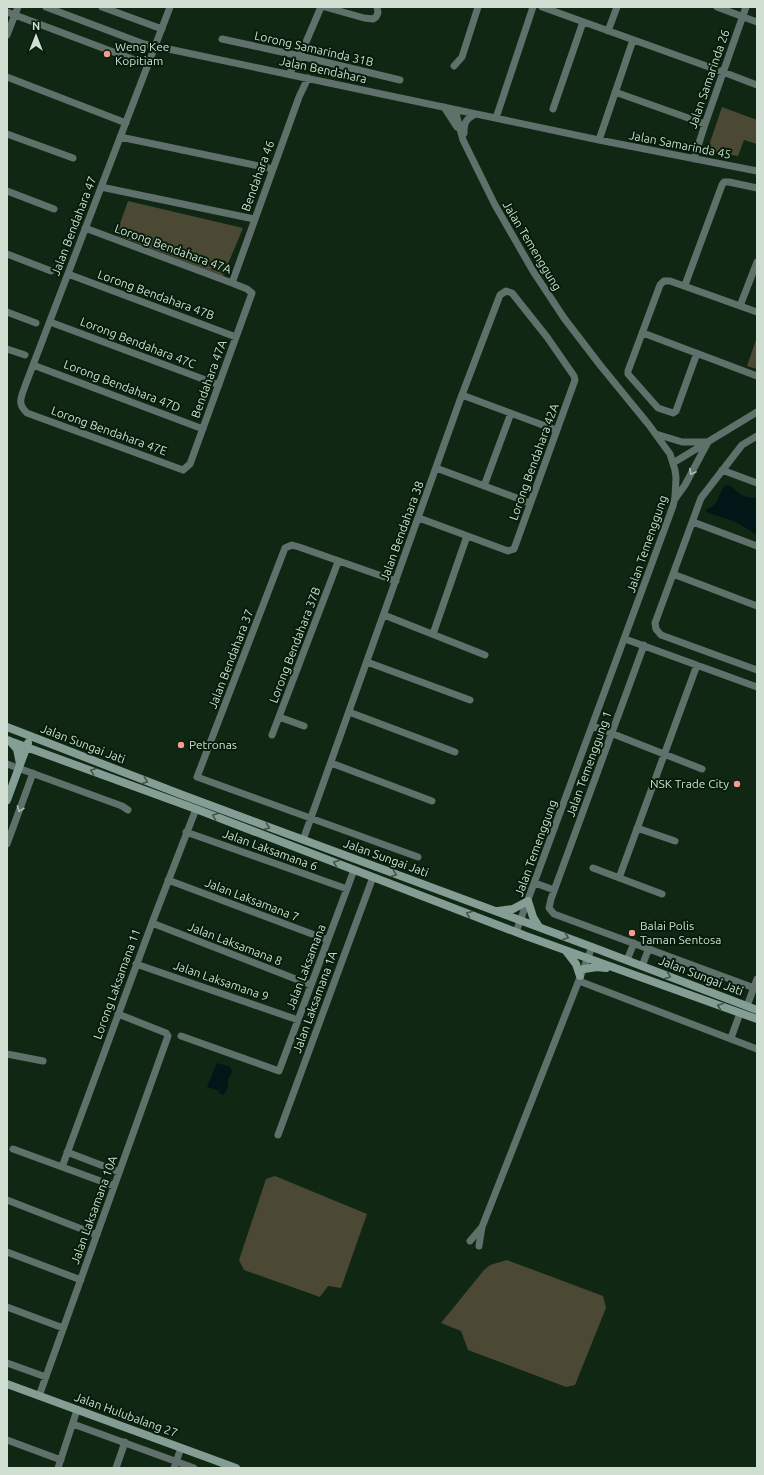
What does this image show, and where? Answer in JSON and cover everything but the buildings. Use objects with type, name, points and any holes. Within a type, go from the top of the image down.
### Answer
[{"type":"main road","name":"Jalan Sungai Jati","points":[[7,728],[757,1010]]},
{"type":"main road","points":[[7,800],[31,736]]},
{"type":"main road","name":"Jalan Sungai Jati","points":[[8,740],[196,809],[516,932],[757,1019]]},
{"type":"main road","points":[[8,740],[17,749],[20,767]]},
{"type":"main road","points":[[20,767],[29,755],[42,753]]},
{"type":"main road","points":[[495,911],[513,909],[528,901],[533,917],[539,927]]},
{"type":"main road","points":[[565,950],[576,964],[581,976],[597,967],[623,971]]},
{"type":"main road","name":"Jalan Hulubalang 27","points":[[7,1384],[236,1468]]},
{"type":"street","points":[[7,36],[18,7]]},
{"type":"street","name":"Jalan Bendahara","points":[[46,7],[144,44],[599,140]]},
{"type":"street","points":[[102,7],[162,29]]},
{"type":"street","name":"Jalan Bendahara 47","points":[[27,413],[21,407],[20,401],[170,7]]},
{"type":"street","points":[[289,74],[300,56],[321,7]]},
{"type":"street","points":[[325,7],[368,19],[373,19],[378,10]]},
{"type":"street","points":[[454,66],[462,57],[478,7]]},
{"type":"street","points":[[496,118],[533,7]]},
{"type":"street","points":[[542,7],[723,72],[757,86]]},
{"type":"street","points":[[608,31],[617,7]]},
{"type":"street","points":[[717,7],[757,22]]},
{"type":"street","name":"Jalan Samarinda 26","points":[[694,159],[746,7]]},
{"type":"street","points":[[7,12],[148,65]]},
{"type":"street","points":[[553,109],[583,22]]},
{"type":"street","name":"Lorong Samarinda 31B","points":[[222,40],[300,56],[400,80]]},
{"type":"street","points":[[599,140],[633,40]]},
{"type":"street","points":[[7,77],[126,123]]},
{"type":"street","name":"Bendahara 46","points":[[232,283],[299,97],[308,78]]},
{"type":"street","points":[[615,92],[705,124]]},
{"type":"street","points":[[444,107],[454,121],[463,140]]},
{"type":"street","name":"Jalan Temenggung","points":[[455,110],[463,140],[494,205],[533,271],[556,307],[600,365],[665,445],[673,463],[676,482],[674,501],[625,639],[516,932]]},
{"type":"street","points":[[463,140],[464,124],[471,116],[477,114]]},
{"type":"street","points":[[7,134],[72,158]]},
{"type":"street","points":[[120,137],[273,169]]},
{"type":"street","name":"Jalan Samarinda 45","points":[[599,140],[757,171]]},
{"type":"street","points":[[685,286],[724,182],[757,188]]},
{"type":"street","points":[[101,187],[254,219]]},
{"type":"street","points":[[7,191],[54,209]]},
{"type":"street","name":"Lorong Bendahara 47A","points":[[85,228],[232,283],[247,289],[252,293]]},
{"type":"street","points":[[7,254],[51,271]]},
{"type":"street","points":[[740,306],[757,262]]},
{"type":"street","name":"Lorong Bendahara 47B","points":[[68,274],[236,337]]},
{"type":"street","points":[[697,353],[676,411],[673,413],[669,413],[658,408],[628,374],[660,285],[664,282],[670,281],[757,312]]},
{"type":"street","name":"Jalan Bendahara 38","points":[[303,840],[462,395],[500,295],[506,291],[512,293],[547,337]]},
{"type":"street","name":"Bendahara 47A","points":[[183,470],[190,464],[252,293]]},
{"type":"street","points":[[7,312],[36,322]]},
{"type":"street","name":"Lorong Bendahara 47C","points":[[50,322],[218,385]]},
{"type":"street","points":[[643,333],[757,376]]},
{"type":"street","name":"Lorong Bendahara 42A","points":[[467,536],[508,551],[512,551],[514,549],[575,380],[574,376],[547,337]]},
{"type":"street","points":[[7,349],[25,355]]},
{"type":"street","name":"Lorong Bendahara 47D","points":[[33,365],[203,429]]},
{"type":"street","points":[[462,395],[556,430]]},
{"type":"street","points":[[673,463],[757,412]]},
{"type":"street","name":"Lorong Bendahara 47E","points":[[27,413],[183,470]]},
{"type":"street","points":[[484,486],[510,413]]},
{"type":"street","points":[[656,434],[682,442],[708,442]]},
{"type":"street","points":[[757,436],[742,445],[701,498],[655,622],[656,628],[661,635],[757,670]]},
{"type":"street","points":[[674,501],[685,485],[708,442]]},
{"type":"street","points":[[436,468],[530,503]]},
{"type":"street","points":[[722,470],[757,483]]},
{"type":"street","points":[[419,518],[467,536],[433,634]]},
{"type":"street","points":[[693,522],[757,546]]},
{"type":"street","name":"Jalan Bendahara 37","points":[[311,818],[197,777],[285,548],[292,545],[338,562]]},
{"type":"street","points":[[338,562],[345,563],[396,582]]},
{"type":"street","name":"Lorong Bendahara 37B","points":[[272,735],[338,562]]},
{"type":"street","points":[[673,574],[757,606]]},
{"type":"street","points":[[384,615],[485,655]]},
{"type":"street","points":[[625,639],[757,687]]},
{"type":"street","name":"Jalan Temenggung 1","points":[[644,645],[612,733],[551,889],[549,908],[554,914],[649,948],[755,989]]},
{"type":"street","points":[[367,662],[470,700]]},
{"type":"street","points":[[619,878],[697,665]]},
{"type":"street","points":[[349,712],[455,752]]},
{"type":"street","points":[[279,717],[304,726]]},
{"type":"street","points":[[593,726],[702,769]]},
{"type":"street","points":[[331,763],[432,802]]},
{"type":"street","points":[[7,764],[20,767],[122,806],[128,810]]},
{"type":"street","points":[[7,844],[33,773]]},
{"type":"street","name":"Lorong Laksamana 11","points":[[62,1167],[136,964],[196,809]]},
{"type":"street","points":[[311,818],[418,857]]},
{"type":"street","points":[[637,828],[675,841]]},
{"type":"street","name":"Jalan Laksamana 6","points":[[186,832],[346,889]]},
{"type":"street","points":[[593,868],[662,894]]},
{"type":"street","name":"Jalan Laksamana","points":[[181,1036],[279,1071],[354,870]]},
{"type":"street","name":"Jalan Laksamana 1A","points":[[278,1135],[373,877]]},
{"type":"street","name":"Jalan Laksamana 7","points":[[168,880],[328,940]]},
{"type":"street","points":[[535,883],[551,889]]},
{"type":"street","name":"Jalan Laksamana 8","points":[[152,923],[311,985]]},
{"type":"street","points":[[627,960],[634,943]]},
{"type":"street","points":[[479,1246],[482,1227],[592,947]]},
{"type":"street","points":[[642,966],[649,948]]},
{"type":"street","name":"Jalan Laksamana 9","points":[[136,964],[298,1020]]},
{"type":"street","points":[[581,976],[757,1048]]},
{"type":"street","points":[[747,1006],[755,989],[757,979]]},
{"type":"street","points":[[731,1038],[740,1013]]},
{"type":"street","name":"Jalan Laksamana 10A","points":[[39,1396],[168,1036],[166,1033],[118,1014]]},
{"type":"street","points":[[8,1054],[43,1061]]},
{"type":"street","points":[[13,1149],[114,1186]]},
{"type":"street","points":[[67,1152],[119,1172]]},
{"type":"street","points":[[7,1200],[97,1235]]},
{"type":"street","points":[[470,1241],[482,1227]]},
{"type":"street","points":[[7,1252],[80,1280]]},
{"type":"street","points":[[7,1307],[63,1328]]},
{"type":"street","points":[[7,1363],[46,1377]]},
{"type":"street","points":[[58,1468],[77,1410]]},
{"type":"street","points":[[73,1424],[125,1442],[175,1465],[194,1468]]},
{"type":"street","points":[[7,1440],[60,1460]]},
{"type":"street","points":[[116,1468],[125,1442]]},
{"type":"street","points":[[175,1465],[181,1448]]},
{"type":"shaded area","points":[[722,107],[757,120],[757,144],[744,140],[738,156],[707,151]]},
{"type":"shaded area","points":[[128,201],[243,228],[223,276],[116,235]]},
{"type":"shaded area","points":[[757,337],[757,369],[747,366]]},
{"type":"shaded area","points":[[726,485],[732,487],[744,496],[757,498],[757,535],[736,522],[706,512],[705,510],[714,505]]},
{"type":"shaded area","points":[[217,1063],[230,1067],[232,1072],[224,1095],[219,1094],[220,1088],[217,1092],[217,1090],[207,1087]]},
{"type":"shaded area","points":[[275,1176],[367,1214],[341,1288],[328,1286],[320,1297],[244,1270],[239,1260],[266,1179]]},
{"type":"shaded area","points":[[507,1260],[603,1296],[606,1308],[575,1385],[566,1387],[468,1350],[461,1331],[441,1323],[484,1270],[490,1265]]},
{"type":"place","name":"Weng Kee Kopitiam","points":[[107,54]]},
{"type":"place","name":"Petronas","points":[[181,745]]},
{"type":"place","name":"NSK Trade City","points":[[737,784]]},
{"type":"place","name":"Balai Polis Taman Sentosa","points":[[632,933]]}]
